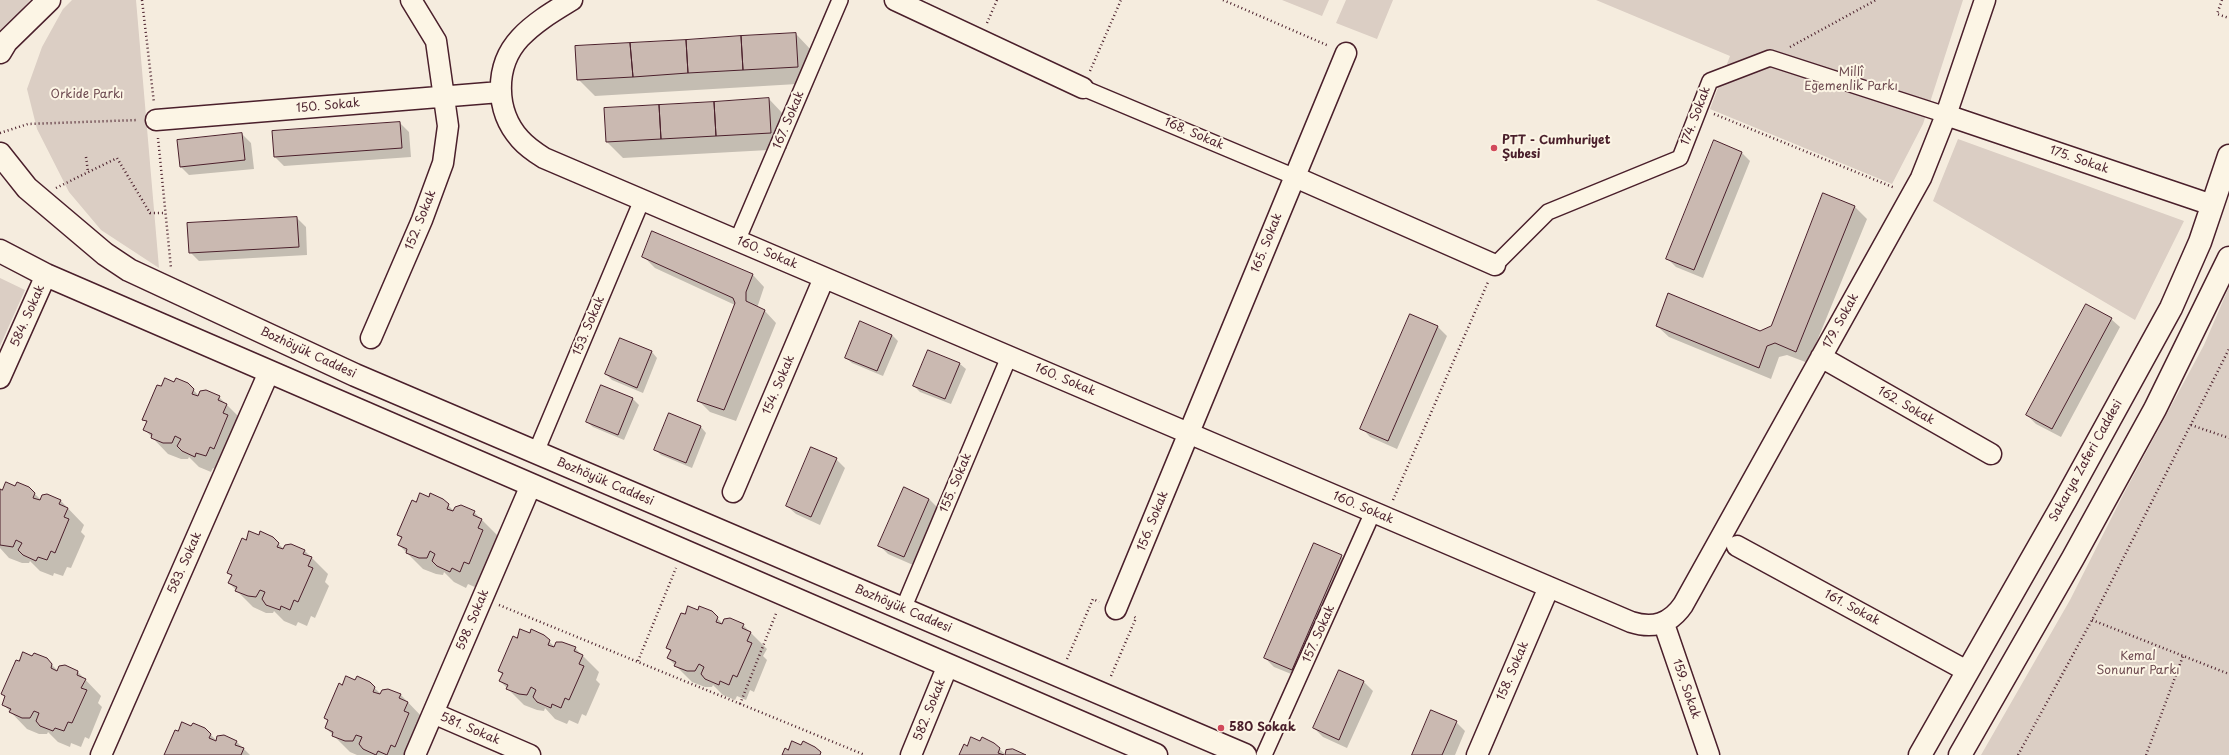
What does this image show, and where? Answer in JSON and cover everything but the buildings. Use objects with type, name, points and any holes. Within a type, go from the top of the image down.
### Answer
[{"type":"main road","points":[[0,52],[6,42],[48,0]]},
{"type":"main road","name":"Bozhöyük Caddesi","points":[[0,154],[20,181],[41,200],[105,254],[129,270],[355,375],[1245,755]]},
{"type":"main road","name":"Sakarya Zaferi Caddesi","points":[[1920,755],[2066,499],[2170,308],[2200,242],[2229,156]]},
{"type":"main road","points":[[0,251],[46,275],[1156,755]]},
{"type":"main road","points":[[1960,755],[2073,558],[2155,409],[2229,258]]},
{"type":"street","name":"152. Sokak","points":[[371,338],[422,220],[443,163],[448,126],[445,96],[436,41],[410,0]]},
{"type":"street","points":[[500,92],[504,64],[519,39],[541,20],[572,0]]},
{"type":"street","name":"167. Sokak","points":[[737,241],[840,0]]},
{"type":"street","name":"168. Sokak","points":[[895,0],[1083,88],[1295,176],[1495,265]]},
{"type":"street","name":"179. Sokak","points":[[1664,624],[1678,612],[1683,605],[1921,178],[1946,115],[1985,0]]},
{"type":"street","name":"165. Sokak","points":[[1189,434],[1346,53]]},
{"type":"street","points":[[1770,58],[1946,115]]},
{"type":"street","name":"174. Sokak","points":[[1495,265],[1548,212],[1680,158],[1710,81],[1770,58]]},
{"type":"street","name":"150. Sokak","points":[[156,120],[500,92]]},
{"type":"street","name":"160. Sokak","points":[[500,92],[508,121],[520,139],[530,149],[544,158],[1631,622],[1646,625],[1664,624]]},
{"type":"street","name":"175. Sokak","points":[[1946,115],[2212,205]]},
{"type":"street","name":"153. Sokak","points":[[536,452],[642,200]]},
{"type":"street","name":"584. Sokak","points":[[0,378],[46,275]]},
{"type":"street","name":"154. Sokak","points":[[734,492],[824,278]]},
{"type":"street","name":"155. Sokak","points":[[902,609],[1009,357]]},
{"type":"street","name":"162. Sokak","points":[[1821,357],[1991,454]]},
{"type":"street","name":"583. Sokak","points":[[100,755],[269,372]]},
{"type":"street","name":"156. Sokak","points":[[1116,609],[1189,434]]},
{"type":"street","name":"598. Sokak","points":[[415,755],[531,485]]},
{"type":"street","name":"157. Sokak","points":[[1264,755],[1379,515]]},
{"type":"street","name":"161. Sokak","points":[[1736,546],[1968,671]]},
{"type":"street","name":"158. Sokak","points":[[1477,755],[1549,587]]},
{"type":"street","name":"159. Sokak","points":[[1664,624],[1709,755]]},
{"type":"street","name":"582. Sokak","points":[[911,755],[948,665]]},
{"type":"street","name":"581. Sokak","points":[[433,713],[530,755]]},
{"type":"path","points":[[142,0],[173,290]]},
{"type":"path","points":[[979,40],[997,0]]},
{"type":"path","points":[[1083,88],[1121,0]]},
{"type":"path","points":[[1223,0],[1346,53]]},
{"type":"path","points":[[1770,58],[1876,0]]},
{"type":"path","points":[[2222,0],[2217,14],[2229,18]]},
{"type":"path","points":[[1700,108],[1912,195]]},
{"type":"path","points":[[0,132],[28,124],[156,120]]},
{"type":"path","points":[[86,157],[88,172]]},
{"type":"path","points":[[41,200],[57,188],[117,158],[150,213],[165,213]]},
{"type":"path","points":[[1379,515],[1495,265]]},
{"type":"path","points":[[2018,755],[2092,620],[2229,349]]},
{"type":"path","points":[[2191,425],[2229,438]]},
{"type":"path","points":[[638,662],[682,550]]},
{"type":"path","points":[[740,704],[783,594]]},
{"type":"path","points":[[483,598],[865,755]]},
{"type":"path","points":[[1059,676],[1093,599],[1136,618],[1104,695]]},
{"type":"path","points":[[2092,620],[2229,674]]},
{"type":"path","points":[[2146,755],[2183,656]]},
{"type":"green space","points":[[0,0],[30,0],[0,34]]},
{"type":"green space","name":"Orkide Parkı","points":[[72,0],[136,0],[159,268],[101,230],[69,192],[37,129],[27,89],[42,47],[63,9]]},
{"type":"green space","points":[[1282,0],[1329,0],[1322,16]]},
{"type":"green space","points":[[1346,0],[1393,0],[1377,39],[1336,23]]},
{"type":"green space","name":"Millî Egemenlik Parkı","points":[[1596,0],[1963,0],[1923,124],[1892,184],[1710,109],[1730,56]]},
{"type":"green space","points":[[1958,139],[2184,221],[2135,320],[1933,201]]},
{"type":"green space","points":[[0,278],[25,290],[0,346]]},
{"type":"green space","name":"Kemal Sonunur Parkı","points":[[2229,287],[2229,755],[1981,755],[2070,600],[2123,495],[2204,345]]},
{"type":"place","name":"PTT - Cumhuriyet Şubesi","points":[[1494,148]]},
{"type":"place","name":"580 Sokak","points":[[1221,728]]}]
